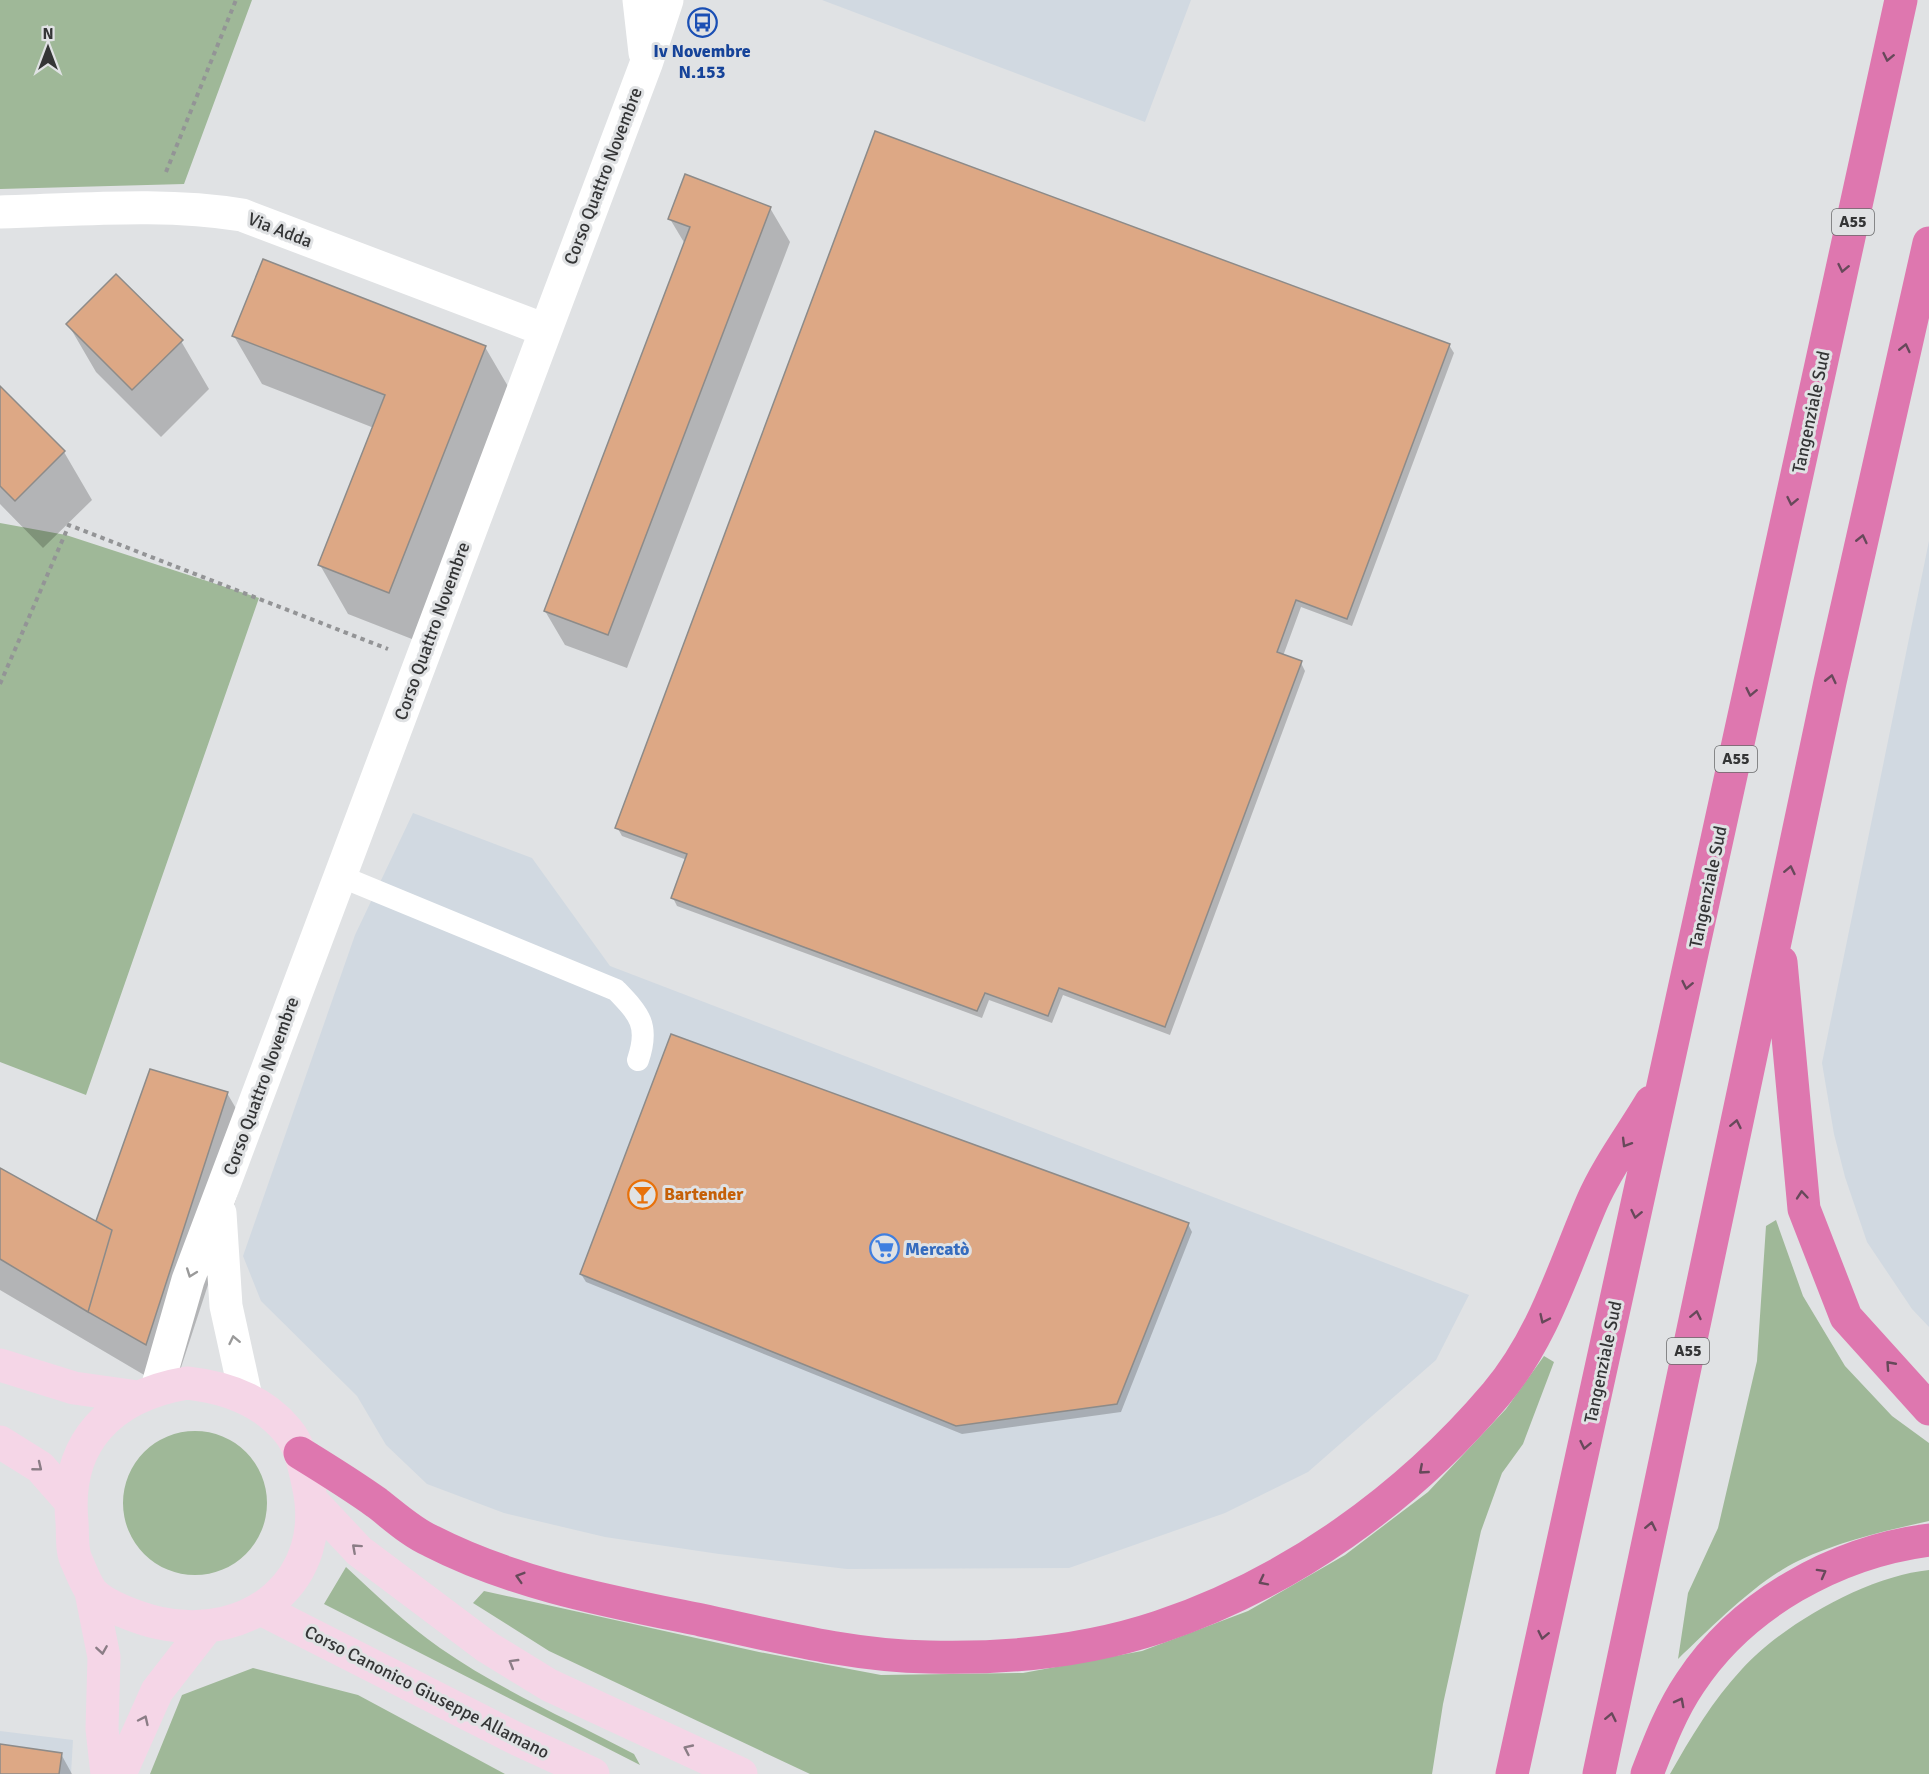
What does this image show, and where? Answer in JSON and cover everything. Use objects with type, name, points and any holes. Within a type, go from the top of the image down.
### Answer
[{"type":"highway","name":"Tangenziale Sud","points":[[1512,1774],[1901,0]]},
{"type":"highway","name":"A55","points":[[1599,1774],[1830,682],[1929,243]]},
{"type":"highway","points":[[1778,927],[1804,1209],[1846,1317],[1929,1408]]},
{"type":"highway","points":[[300,1453],[349,1483],[426,1540],[494,1569],[576,1594],[846,1651],[928,1658],[1017,1654],[1080,1646],[1158,1627],[1240,1593],[1309,1557],[1383,1504],[1448,1447],[1499,1390],[1540,1329],[1566,1272],[1593,1198],[1667,1075]]},
{"type":"highway","points":[[1647,1774],[1662,1735],[1690,1683],[1727,1637],[1769,1603],[1828,1569],[1891,1545],[1929,1540]]},
{"type":"main road","points":[[0,1365],[74,1388],[147,1393],[187,1383],[217,1387],[246,1397],[287,1430],[300,1453],[312,1501],[311,1540],[292,1579],[261,1609],[237,1622],[206,1628],[169,1625],[132,1617],[92,1592]]},
{"type":"main road","points":[[107,1774],[102,1729],[104,1658],[92,1592],[75,1558],[70,1501],[75,1467],[88,1438],[112,1415],[147,1393]]},
{"type":"main road","points":[[0,1442],[40,1467],[70,1501]]},
{"type":"main road","points":[[312,1501],[358,1551],[487,1647],[549,1685],[741,1774]]},
{"type":"main road","name":"Corso Canonico Giuseppe Allamano","points":[[261,1609],[519,1740],[593,1774]]},
{"type":"main road","points":[[120,1774],[157,1691],[206,1628]]},
{"type":"street","name":"Corso Quattro Novembre","points":[[639,0],[646,64]]},
{"type":"street","name":"Corso Quattro Novembre","points":[[147,1393],[422,662],[430,633],[646,64],[667,0]]},
{"type":"street","name":"Via Adda","points":[[0,212],[151,209],[210,210],[242,215],[545,330]]},
{"type":"street","name":"Corso Quattro Novembre","points":[[219,1199],[226,1306],[246,1397]]},
{"type":"lane","points":[[340,876],[616,990],[640,1016],[643,1046],[638,1059]]},
{"type":"path","points":[[151,209],[236,0]]},
{"type":"path","points":[[0,684],[69,525],[422,662]]},
{"type":"shaded area","points":[[822,0],[1191,0],[1145,122]]},
{"type":"shaded area","points":[[1929,541],[1929,1327],[1912,1309],[1867,1242],[1845,1177],[1834,1134],[1822,1063]]},
{"type":"shaded area","points":[[413,813],[532,858],[610,966],[1469,1295],[1436,1360],[1308,1472],[1225,1513],[1069,1568],[847,1569],[719,1554],[605,1537],[504,1513],[427,1484],[386,1445],[357,1396],[261,1301],[243,1256],[355,935]]},
{"type":"shaded area","points":[[0,1731],[73,1740],[71,1774],[0,1774]]},
{"type":"green space","points":[[0,0],[252,0],[184,184],[0,189]]},
{"type":"green space","points":[[0,523],[66,535],[259,598],[86,1095],[0,1062]]},
{"type":"green space","points":[[1776,1220],[1803,1296],[1845,1366],[1892,1416],[1929,1443],[1929,1521],[1846,1542],[1798,1561],[1750,1593],[1678,1659],[1688,1593],[1718,1528],[1757,1361],[1766,1226]]},
{"type":"green space","points":[[1544,1356],[1554,1362],[1523,1444],[1502,1473],[1481,1531],[1443,1704],[1432,1774],[810,1774],[549,1651],[473,1603],[484,1591],[759,1652],[881,1675],[1023,1673],[1142,1651],[1248,1611],[1345,1555],[1428,1492],[1506,1409]]},
{"type":"green space","points":[[195,1431],[223,1436],[246,1452],[262,1475],[267,1503],[262,1531],[246,1554],[223,1570],[195,1575],[167,1570],[144,1554],[128,1531],[123,1503],[128,1475],[144,1452],[167,1436]]},
{"type":"green space","points":[[346,1567],[403,1619],[440,1648],[487,1678],[634,1754],[640,1765],[324,1604]]},
{"type":"green space","points":[[1929,1570],[1929,1774],[1670,1774],[1721,1693],[1759,1652],[1780,1635],[1803,1619],[1854,1592],[1905,1574]]},
{"type":"green space","points":[[253,1668],[358,1695],[505,1774],[150,1774],[182,1695]]},
{"type":"building","points":[[875,131],[1450,344],[1347,619],[1296,600],[1277,652],[1302,661],[1165,1027],[1059,988],[1048,1016],[985,993],[977,1011],[671,898],[687,854],[615,828]]},
{"type":"building","points":[[685,174],[771,207],[608,635],[544,611],[690,227],[668,219]]},
{"type":"building","points":[[263,259],[486,346],[389,593],[318,565],[385,395],[232,336]]},
{"type":"building","points":[[116,274],[183,340],[132,390],[66,324]]},
{"type":"building","points":[[0,386],[65,451],[15,501],[0,486]]},
{"type":"building","name":"Mercatò","points":[[671,1034],[1189,1223],[1117,1404],[956,1426],[580,1274]]},
{"type":"building","points":[[150,1069],[228,1092],[146,1345],[88,1312],[112,1230],[96,1221]]},
{"type":"building","points":[[0,1168],[112,1230],[88,1312],[0,1259]]},
{"type":"building","points":[[0,1744],[62,1753],[59,1774],[0,1774]]},
{"type":"place","name":"Iv Novembre N.153","points":[[702,22]]},
{"type":"place","name":"Bartender","points":[[643,1194]]},
{"type":"place","name":"Mercatò","points":[[884,1249]]}]
